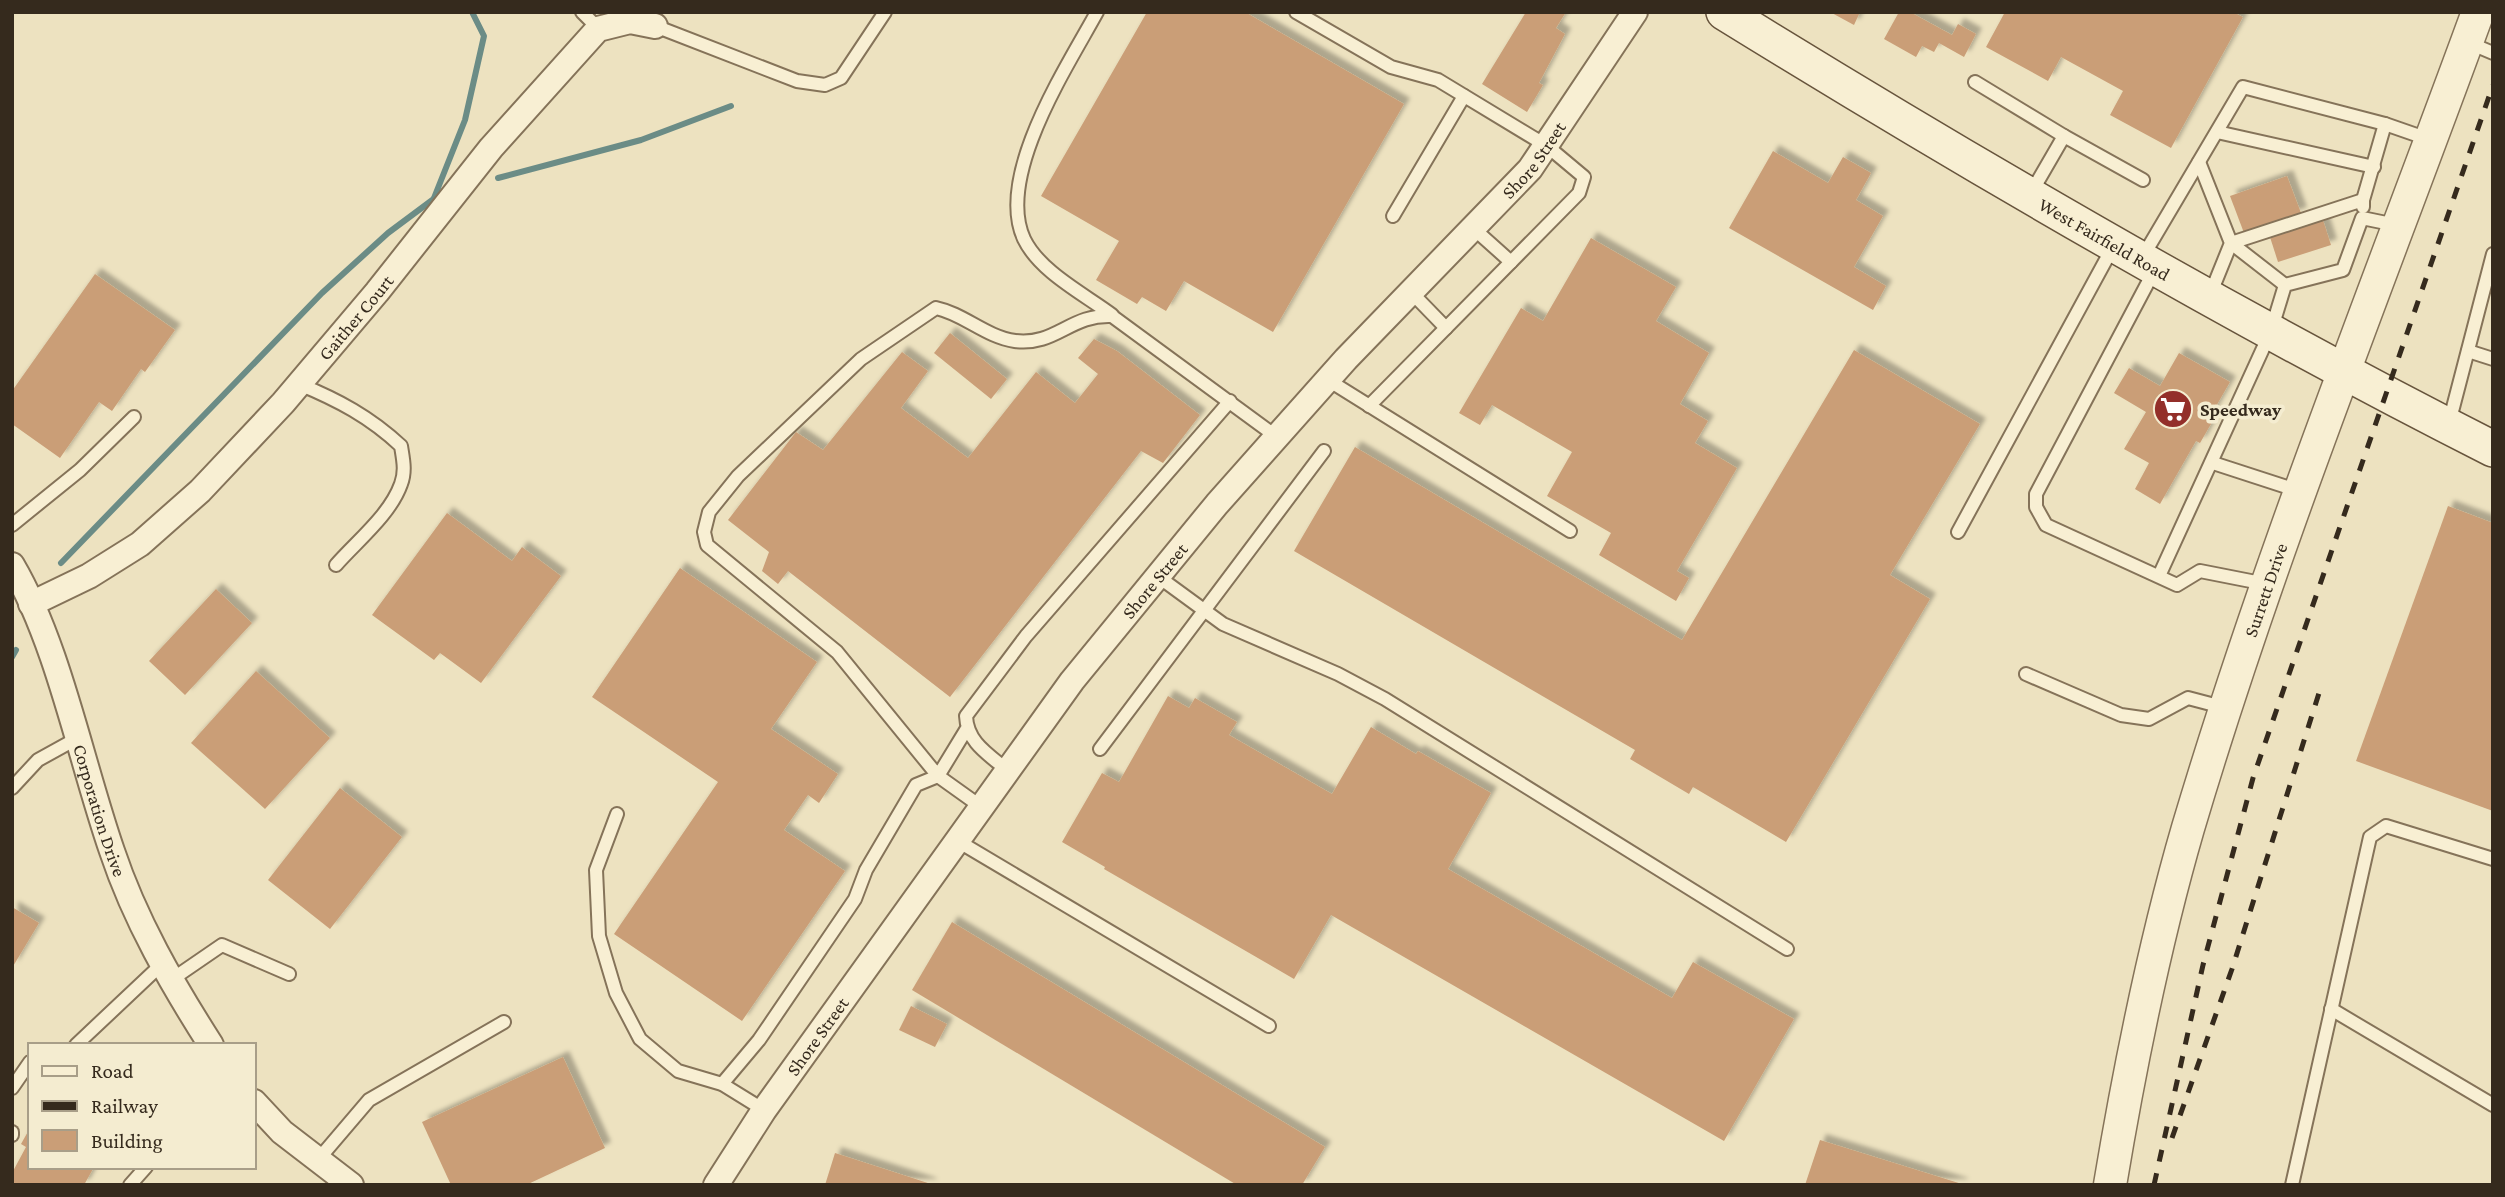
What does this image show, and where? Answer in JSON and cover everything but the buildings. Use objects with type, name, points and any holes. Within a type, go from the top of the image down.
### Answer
[{"type":"main road","name":"West Fairfield Road","points":[[1724,12],[1926,137],[2029,196],[2345,372],[2493,449]]},
{"type":"street","name":"Shore Street","points":[[716,1185],[764,1110],[980,806],[1156,575],[1328,380],[1530,169],[1635,12]]},
{"type":"street","name":"Surrett Drive","points":[[2110,1185],[2136,1037],[2188,831],[2226,708],[2345,372],[2431,140],[2480,47],[2478,12]]},
{"type":"street","name":"Gaither Court","points":[[31,604],[89,576],[140,544],[200,491],[299,384],[377,292],[590,21],[630,21],[655,26]]},
{"type":"street","name":"Corporation Drive","points":[[12,565],[31,604],[113,854],[167,972],[210,1043]]},
{"type":"street","points":[[256,1104],[282,1132],[351,1185]]},
{"type":"lane","points":[[655,26],[797,82],[825,85],[841,78],[885,12]]},
{"type":"lane","points":[[1097,12],[1065,71],[1020,173],[1018,217],[1025,239],[1035,254],[1057,275],[1277,437]]},
{"type":"lane","points":[[1296,12],[1391,66],[1438,80],[1547,146],[1584,177],[1578,193],[1369,406]]},
{"type":"lane","points":[[1975,82],[2143,180]]},
{"type":"lane","points":[[1958,532],[2199,162],[2243,88],[2385,124],[2431,140]]},
{"type":"lane","points":[[1392,216],[1464,96]]},
{"type":"lane","points":[[2285,285],[2343,270],[2362,218],[2363,200],[2385,124]]},
{"type":"lane","points":[[2217,132],[2374,167]]},
{"type":"lane","points":[[2029,196],[2064,136]]},
{"type":"lane","points":[[2199,162],[2231,243],[2285,285]]},
{"type":"lane","points":[[2209,297],[2231,243],[2363,200]]},
{"type":"lane","points":[[2362,218],[2400,226]]},
{"type":"lane","points":[[1473,228],[1511,262]]},
{"type":"lane","points":[[2448,426],[2493,254]]},
{"type":"lane","points":[[2137,257],[2036,494],[2036,508],[2046,524],[2177,585],[2200,571],[2269,584]]},
{"type":"lane","points":[[2159,576],[2213,463],[2271,331],[2285,285]]},
{"type":"lane","points":[[1411,292],[1446,328]]},
{"type":"lane","points":[[980,806],[938,775],[837,652],[707,545],[704,532],[709,512],[738,476],[861,359],[936,308],[955,312],[979,328],[1015,341],[1056,335],[1074,321],[1094,315],[1112,316]]},
{"type":"lane","points":[[2468,351],[2493,359]]},
{"type":"lane","points":[[1328,380],[1570,531]]},
{"type":"lane","points":[[299,384],[341,401],[368,418],[401,446],[404,469],[401,484],[389,506],[335,565]]},
{"type":"lane","points":[[722,1084],[759,1040],[855,899],[866,870],[916,785],[938,775],[966,730],[966,716],[1026,636],[1230,401]]},
{"type":"lane","points":[[12,525],[80,470],[134,416]]},
{"type":"lane","points":[[1100,748],[1324,451]]},
{"type":"lane","points":[[2213,463],[2302,492]]},
{"type":"lane","points":[[1156,575],[1223,624],[1338,674],[1385,699],[1787,949]]},
{"type":"lane","points":[[2026,674],[2121,715],[2149,719],[2188,698],[2226,708]]},
{"type":"lane","points":[[966,730],[980,748],[1007,770]]},
{"type":"lane","points":[[12,788],[38,760],[76,739]]},
{"type":"lane","points":[[617,814],[596,870],[599,936],[616,993],[640,1039],[678,1071],[722,1084],[764,1110]]},
{"type":"lane","points":[[2292,1185],[2370,837],[2386,826],[2493,859]]},
{"type":"lane","points":[[956,840],[1269,1026]]},
{"type":"lane","points":[[78,1043],[167,972],[222,945],[289,974]]},
{"type":"lane","points":[[2331,1009],[2493,1105]]},
{"type":"lane","points":[[317,1161],[369,1100],[504,1022]]},
{"type":"lane","points":[[12,1088],[28,1065]]},
{"type":"lane","points":[[130,1185],[144,1169]]},
{"type":"waterway","points":[[434,198],[465,120],[484,36],[472,12]]},
{"type":"waterway","points":[[498,178],[641,140],[731,106]]},
{"type":"waterway","points":[[61,563],[322,293],[388,233],[435,198]]},
{"type":"waterway","points":[[12,657],[16,650]]},
{"type":"railway","points":[[2154,1185],[2203,965],[2253,778],[2493,85]]},
{"type":"railway","points":[[2172,1138],[2232,969],[2319,693]]},
{"type":"place","name":"Speedway","points":[[2173,409]]}]
